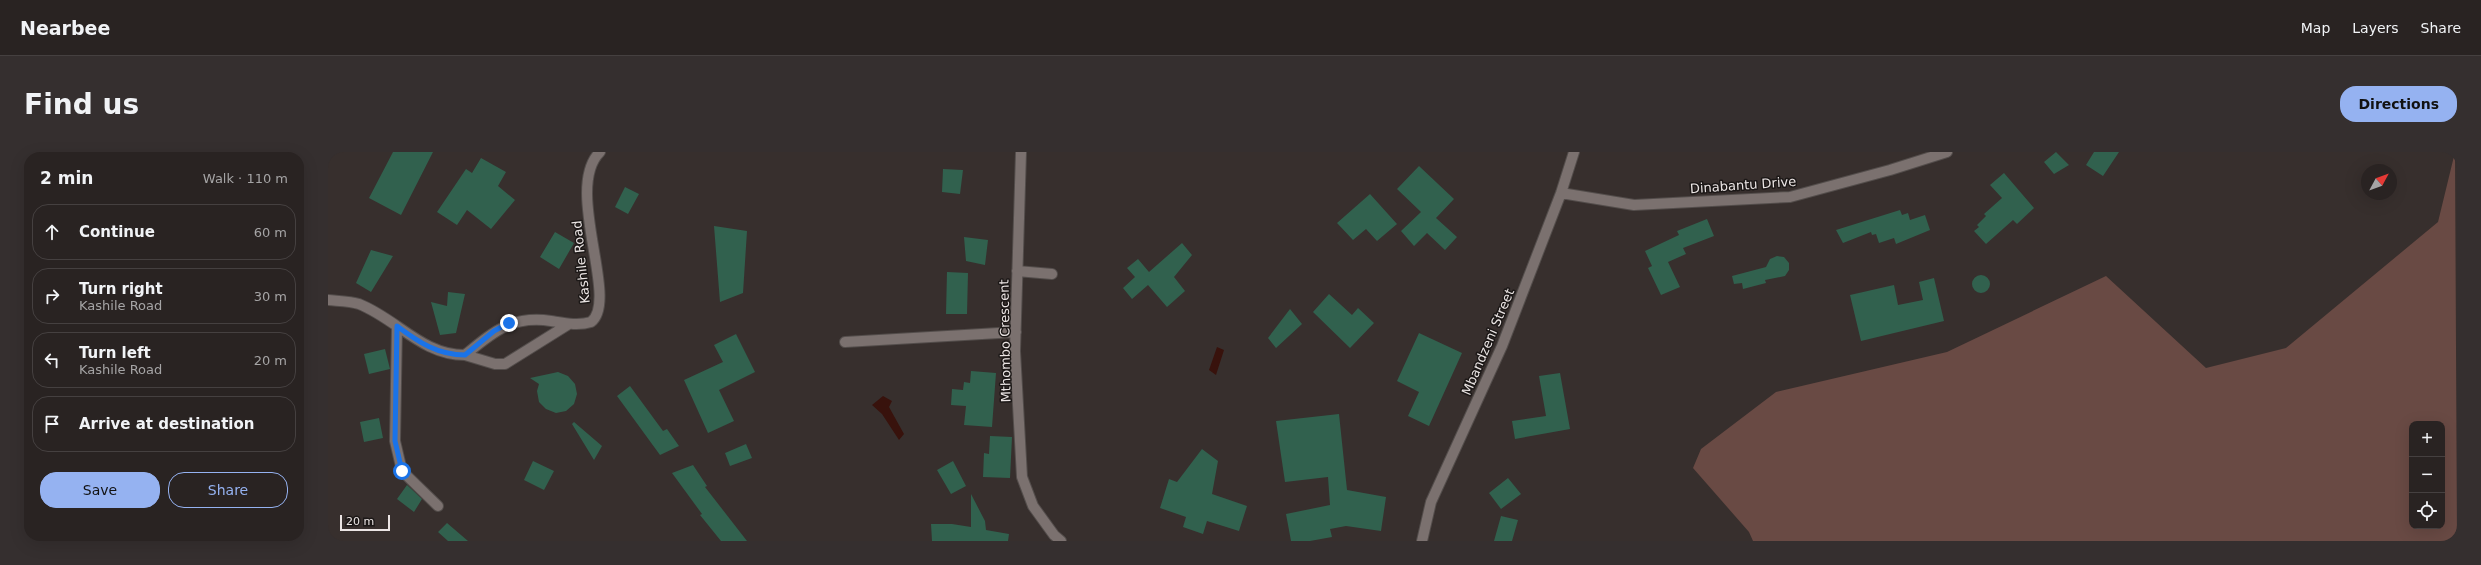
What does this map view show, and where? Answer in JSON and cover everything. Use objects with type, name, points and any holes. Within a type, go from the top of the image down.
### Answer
[{"type":"street","name":"Kashile Road","points":[[465,355],[494,331],[509,323],[549,320],[569,324],[591,322],[598,312],[597,270],[586,190],[588,172],[600,152]]},
{"type":"street","name":"Mthombo Crescent","points":[[1021,152],[1016,332],[1022,477],[1032,506],[1054,536],[1061,541]]},
{"type":"street","name":"Mbandzeni Street","points":[[1422,541],[1431,502],[1502,346],[1561,194],[1574,152]]},
{"type":"street","name":"Dinabantu Drive","points":[[1561,194],[1634,205],[1790,197],[1947,152]]},
{"type":"street","points":[[1017,271],[1052,274]]},
{"type":"street","points":[[328,300],[358,304],[397,326],[421,344],[449,355],[465,355],[494,364],[505,364],[569,324]]},
{"type":"street","points":[[397,326],[395,441],[397,456],[402,471],[438,506]]},
{"type":"street","points":[[845,342],[1016,332]]},
{"type":"shaded area","points":[[2455,152],[2457,541],[1753,541],[1749,532],[1693,468],[1701,449],[1776,392],[1947,352],[2106,276],[2206,368],[2286,348],[2438,222]]},
{"type":"shaded area","points":[[1217,347],[1224,350],[1216,375],[1209,370]]},
{"type":"shaded area","points":[[883,396],[892,401],[889,407],[904,434],[899,440],[882,414],[872,405]]},
{"type":"building","points":[[393,152],[433,152],[401,215],[369,198]]},
{"type":"building","points":[[2056,152],[2069,165],[2054,174],[2044,162]]},
{"type":"building","points":[[2094,152],[2119,152],[2103,176],[2086,165]]},
{"type":"building","points":[[481,158],[506,172],[498,186],[515,200],[491,229],[467,210],[457,225],[437,212],[466,169],[472,173]]},
{"type":"building","points":[[1419,166],[1454,199],[1436,218],[1457,237],[1445,250],[1427,233],[1414,246],[1401,231],[1421,212],[1397,189]]},
{"type":"building","points":[[943,169],[963,170],[960,194],[942,192]]},
{"type":"building","points":[[2004,173],[2034,208],[2017,224],[2013,220],[1986,244],[1974,231],[1979,227],[1977,225],[1986,216],[1984,214],[2002,198],[1990,185]]},
{"type":"building","points":[[625,187],[639,194],[628,214],[615,207]]},
{"type":"building","points":[[1370,194],[1397,224],[1377,241],[1366,229],[1353,240],[1337,223]]},
{"type":"building","points":[[1900,210],[1902,215],[1908,213],[1910,220],[1925,215],[1930,230],[1896,244],[1894,238],[1879,243],[1876,234],[1872,235],[1871,232],[1843,243],[1836,230]]},
{"type":"building","points":[[1707,219],[1714,236],[1683,248],[1686,254],[1668,262],[1680,287],[1661,295],[1648,268],[1652,266],[1645,251],[1679,235],[1677,231]]},
{"type":"building","points":[[714,226],[747,231],[743,293],[720,302]]},
{"type":"building","points":[[555,232],[574,243],[559,269],[540,257]]},
{"type":"building","points":[[964,237],[988,240],[985,265],[966,261]]},
{"type":"building","points":[[1182,243],[1192,255],[1174,277],[1185,291],[1167,307],[1148,285],[1132,299],[1123,288],[1135,277],[1127,268],[1138,259],[1149,272]]},
{"type":"building","points":[[371,250],[393,256],[371,292],[356,283]]},
{"type":"building","points":[[1777,256],[1784,257],[1789,263],[1789,270],[1785,276],[1765,280],[1766,283],[1743,289],[1742,283],[1734,284],[1732,276],[1766,267],[1770,259]]},
{"type":"building","points":[[947,272],[968,273],[967,314],[946,314]]},
{"type":"building","points":[[1981,275],[1987,278],[1990,284],[1987,290],[1981,293],[1975,290],[1972,284],[1975,278]]},
{"type":"building","points":[[1934,278],[1944,321],[1861,341],[1850,295],[1894,285],[1898,305],[1923,300],[1919,282]]},
{"type":"building","points":[[448,292],[465,294],[456,333],[440,335],[431,302],[447,306]]},
{"type":"building","points":[[1329,294],[1352,315],[1358,308],[1374,323],[1350,348],[1313,312]]},
{"type":"building","points":[[1290,309],[1302,324],[1276,348],[1268,338]]},
{"type":"building","points":[[1419,333],[1462,353],[1429,426],[1408,416],[1419,392],[1397,381]]},
{"type":"building","points":[[736,334],[755,372],[719,390],[734,421],[708,433],[684,380],[723,362],[714,345]]},
{"type":"building","points":[[385,349],[390,369],[369,374],[364,354]]},
{"type":"building","points":[[971,371],[996,373],[992,427],[964,425],[966,406],[951,405],[952,389],[963,390],[964,382],[970,383]]},
{"type":"building","points":[[558,372],[568,376],[575,384],[577,394],[574,404],[566,411],[556,413],[546,409],[539,402],[537,391],[539,384],[530,378]]},
{"type":"building","points":[[1560,373],[1570,429],[1515,439],[1512,421],[1546,416],[1539,376]]},
{"type":"building","points":[[630,386],[663,431],[667,429],[679,446],[660,455],[617,396]]},
{"type":"building","points":[[1339,414],[1347,490],[1386,497],[1381,531],[1346,526],[1330,529],[1332,537],[1310,541],[1291,541],[1286,514],[1330,505],[1328,477],[1285,482],[1276,421]]},
{"type":"building","points":[[379,418],[383,438],[364,442],[360,422]]},
{"type":"building","points":[[574,422],[602,446],[594,460],[572,424]]},
{"type":"building","points":[[990,436],[1012,437],[1010,478],[983,477],[984,453],[989,454]]},
{"type":"building","points":[[746,444],[752,458],[730,466],[725,453]]},
{"type":"building","points":[[1202,449],[1218,461],[1212,494],[1247,506],[1239,531],[1207,521],[1203,534],[1183,527],[1186,517],[1160,508],[1169,479],[1177,482]]},
{"type":"building","points":[[533,461],[554,471],[544,490],[524,480]]},
{"type":"building","points":[[953,461],[966,486],[951,494],[937,470]]},
{"type":"building","points":[[693,465],[707,486],[705,487],[747,541],[721,541],[700,515],[702,514],[672,473]]},
{"type":"building","points":[[1508,478],[1521,494],[1501,509],[1489,493]]},
{"type":"building","points":[[407,485],[422,499],[414,512],[397,499]]},
{"type":"building","points":[[971,494],[985,521],[986,530],[1009,534],[1008,541],[932,541],[931,524],[952,524],[971,527]]},
{"type":"building","points":[[1501,516],[1518,520],[1512,541],[1494,541]]},
{"type":"building","points":[[447,523],[468,541],[448,541],[438,532]]},
{"type":"route","points":[[402,471],[397,456],[395,441],[397,326],[421,344],[449,355],[465,355],[494,331],[509,323]]}]
